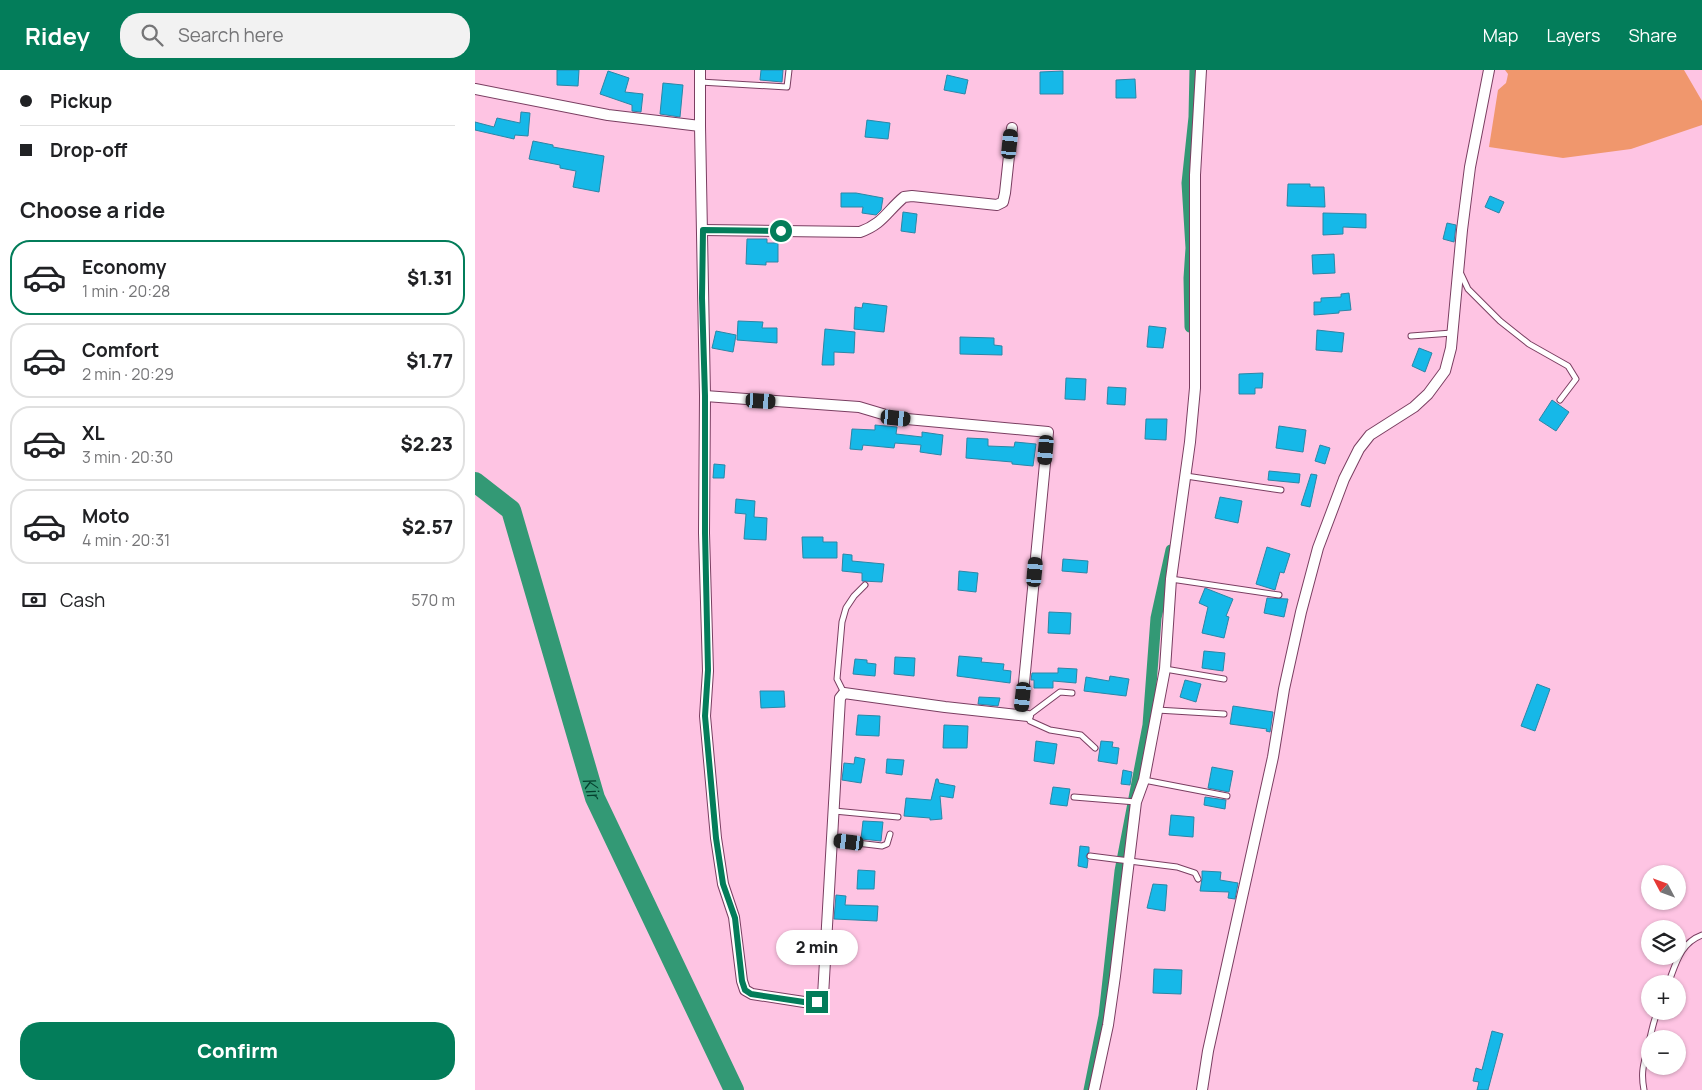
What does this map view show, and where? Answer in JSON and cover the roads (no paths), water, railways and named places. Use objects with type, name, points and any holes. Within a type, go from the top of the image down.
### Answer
[{"type":"street","points":[[700,70],[708,670],[705,716],[716,838],[723,884],[735,918],[742,981],[745,990],[751,994],[804,1002],[817,1002],[823,996],[840,698],[844,693],[945,707],[1025,715],[1048,432],[896,418],[859,407],[705,396]]},
{"type":"street","points":[[1094,1090],[1108,1025],[1136,802],[1144,780],[1165,669],[1171,579],[1195,388],[1195,175],[1201,70]]},
{"type":"street","points":[[1202,1090],[1208,1051],[1273,757],[1284,689],[1301,612],[1319,548],[1344,479],[1359,449],[1370,435],[1414,407],[1428,394],[1445,371],[1451,348],[1470,167],[1489,70]]},
{"type":"street","points":[[475,89],[608,115],[700,126]]},
{"type":"street","points":[[703,230],[860,232],[872,228],[883,220],[904,197],[912,196],[997,205],[1003,202],[1005,193],[1012,128]]},
{"type":"lane","points":[[700,82],[787,87],[789,70]]},
{"type":"lane","points":[[1459,268],[1468,289],[1499,321],[1529,344],[1568,366],[1576,380],[1560,400]]},
{"type":"lane","points":[[1411,336],[1452,333]]},
{"type":"lane","points":[[1185,476],[1281,490]]},
{"type":"lane","points":[[1171,579],[1279,595]]},
{"type":"lane","points":[[844,693],[837,679],[842,622],[846,608],[865,585]]},
{"type":"lane","points":[[1165,669],[1224,679]]},
{"type":"lane","points":[[1072,693],[1061,692],[1025,715],[1030,721],[1042,727],[1081,735],[1095,748]]},
{"type":"lane","points":[[1157,710],[1224,714]]},
{"type":"lane","points":[[1144,780],[1227,796]]},
{"type":"lane","points":[[1074,797],[1136,802]]},
{"type":"lane","points":[[833,811],[898,817]]},
{"type":"lane","points":[[832,840],[882,846],[887,844],[889,834]]},
{"type":"lane","points":[[1090,856],[1168,865],[1187,870],[1195,874],[1198,879]]},
{"type":"lane","points":[[1671,975],[1680,953],[1687,945],[1702,935]]},
{"type":"lane","points":[[1644,1090],[1642,1066],[1654,1020]]},
{"type":"waterway","points":[[1190,327],[1189,278],[1191,248],[1187,183],[1194,117],[1195,70]]},
{"type":"waterway","name":"Kir","points":[[475,482],[511,510],[595,798],[734,1090]]},
{"type":"waterway","points":[[1089,1090],[1104,1016],[1120,871],[1148,725],[1156,618],[1171,550]]}]
